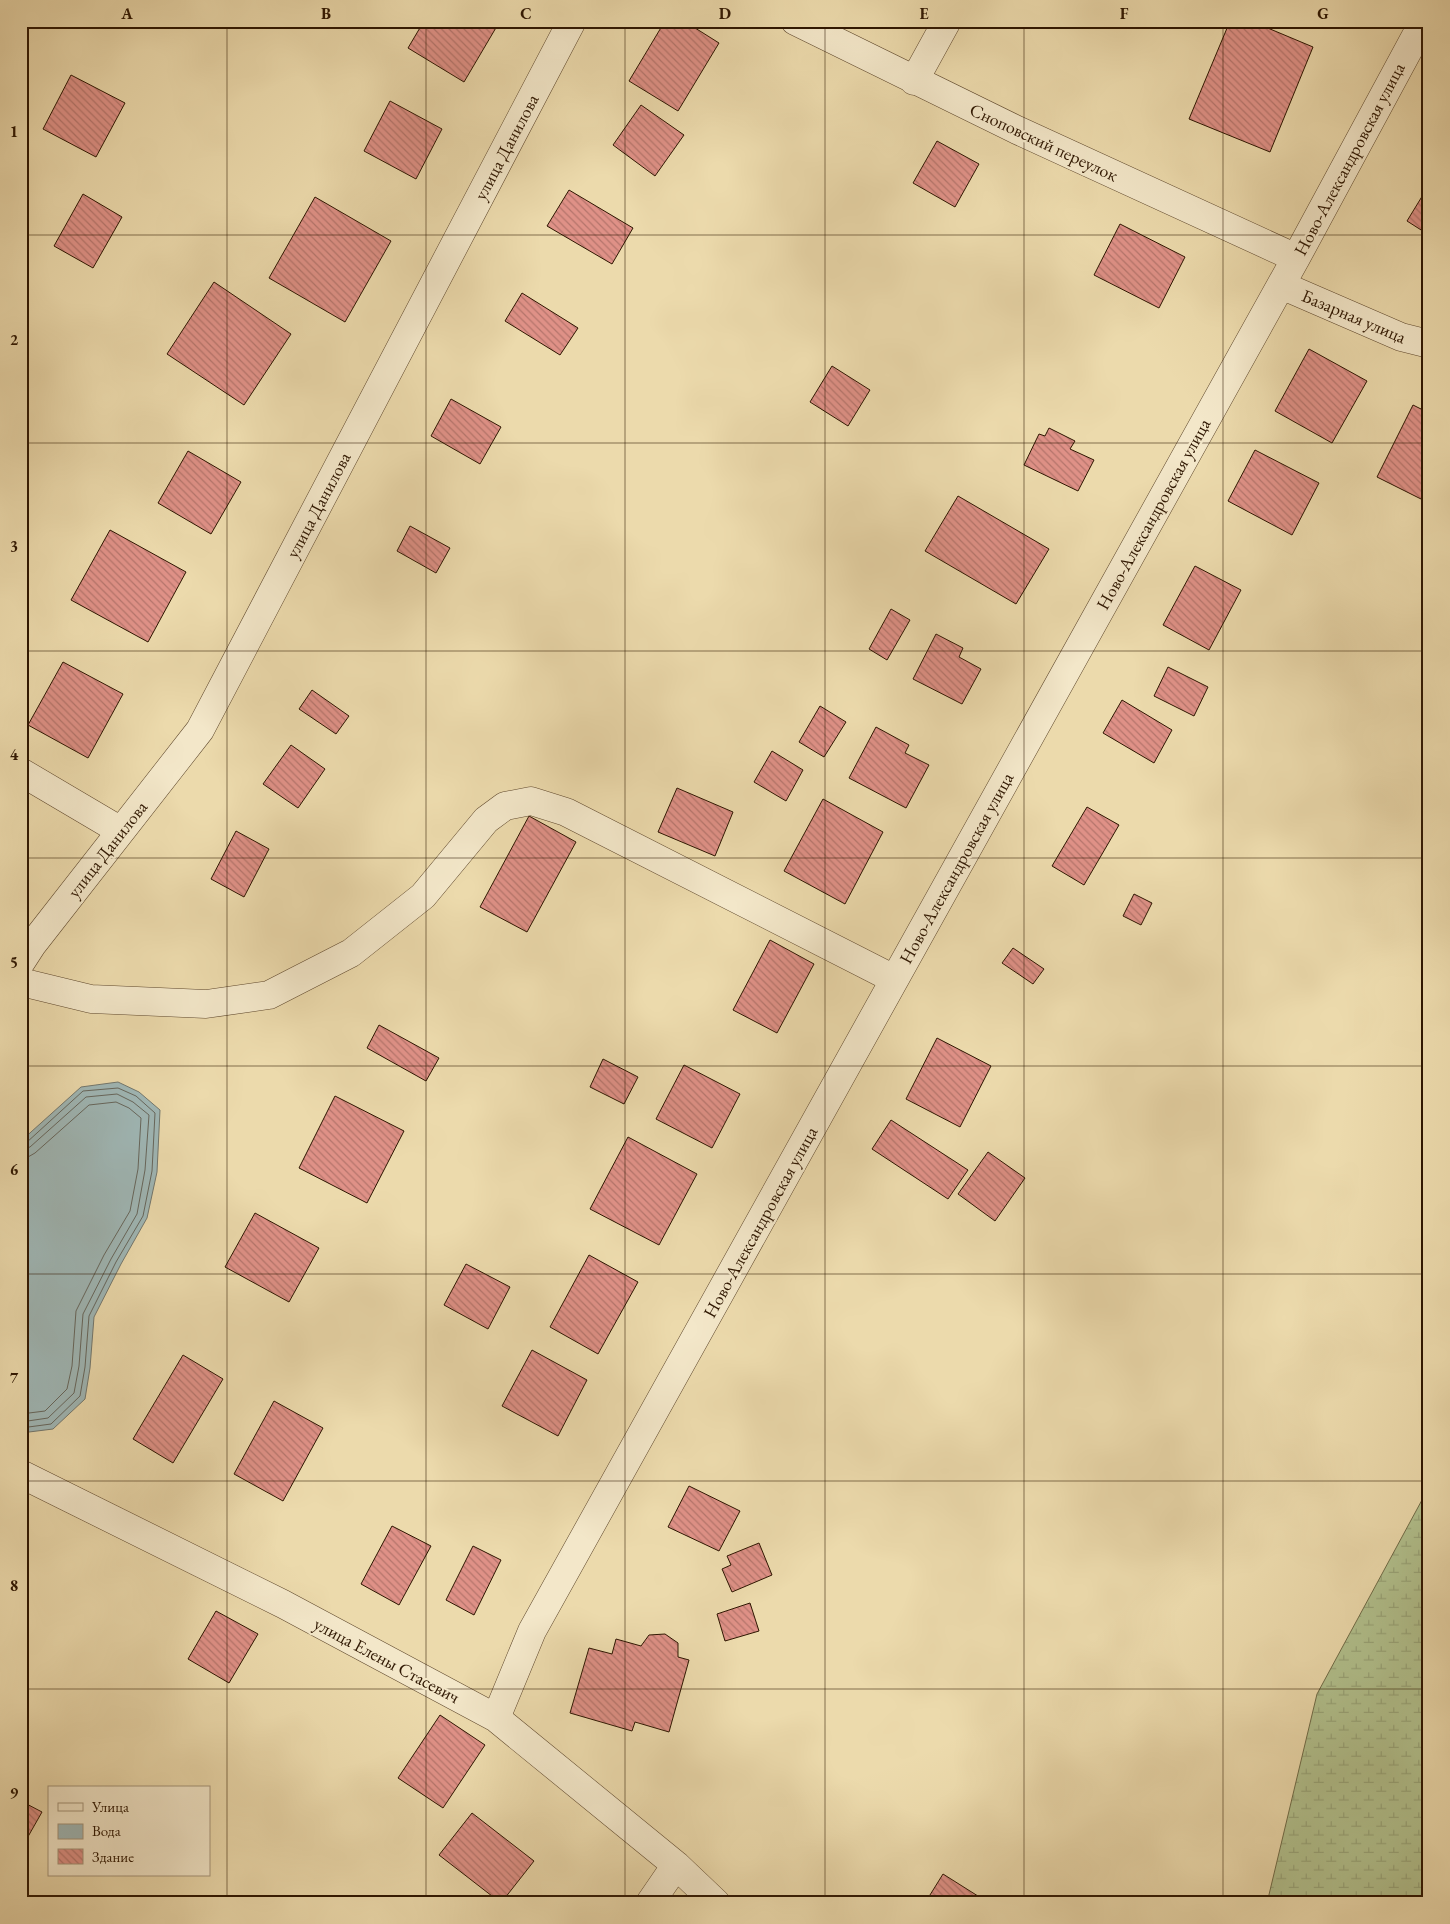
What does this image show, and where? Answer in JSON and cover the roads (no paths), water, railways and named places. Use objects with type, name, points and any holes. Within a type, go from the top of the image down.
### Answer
[{"type":"street","name":"улица Данилова","points":[[21,962],[32,945],[200,730],[572,21]]},
{"type":"street","name":"Сноповский переулок","points":[[794,21],[914,81],[1296,258]]},
{"type":"street","points":[[914,81],[947,21]]},
{"type":"street","name":"Ново-Александровская улица","points":[[496,1718],[532,1631],[1296,258],[1424,21]]},
{"type":"street","name":"Базарная улица","points":[[1281,284],[1401,337],[1429,344]]},
{"type":"street","points":[[21,772],[121,831]]},
{"type":"street","points":[[21,982],[91,999],[206,1004],[269,995],[351,953],[423,896],[486,820],[505,806],[531,801],[566,812],[894,980]]},
{"type":"street","name":"улица Елены Стасевич","points":[[21,1474],[283,1604],[496,1718],[676,1865],[716,1903]]},
{"type":"street","points":[[650,1903],[676,1865]]},
{"type":"water","points":[[118,1082],[139,1092],[160,1110],[157,1172],[147,1218],[94,1317],[90,1368],[85,1399],[53,1429],[21,1433],[21,1141],[81,1087]]}]
